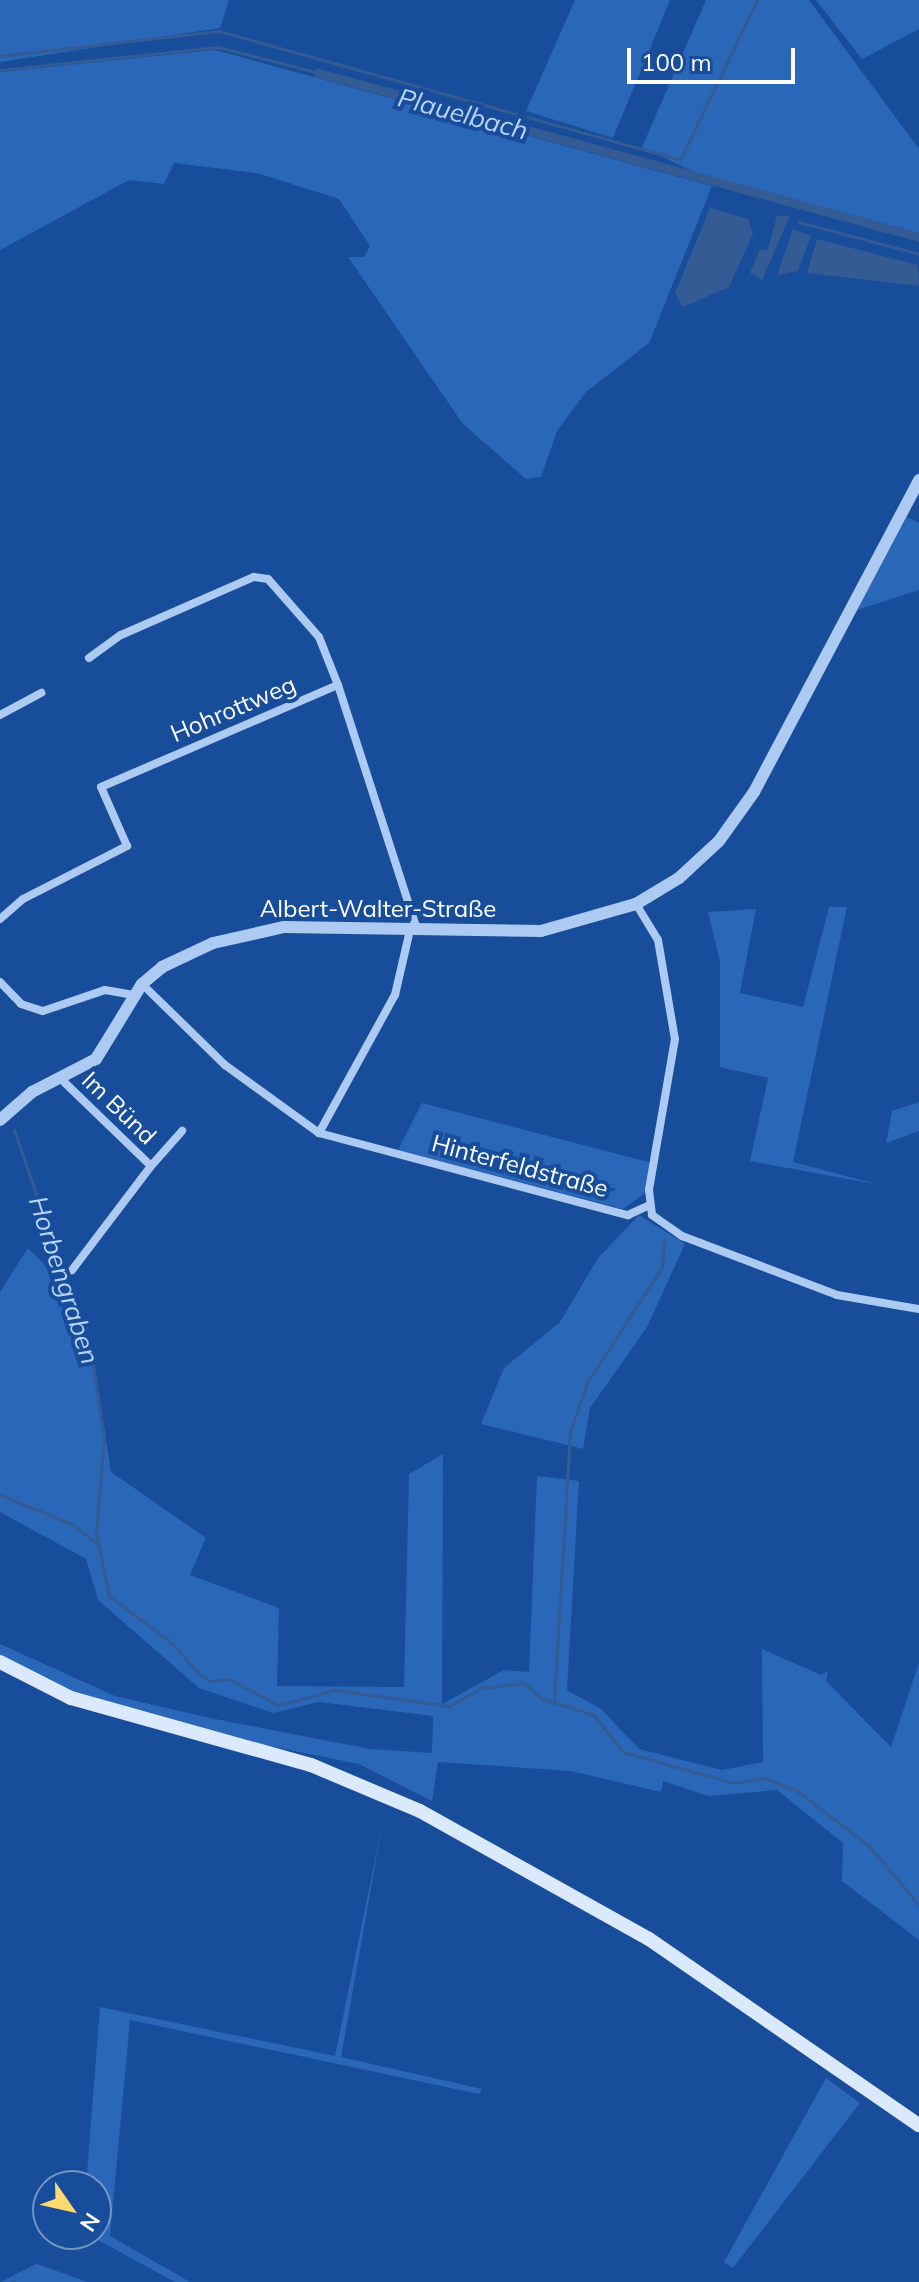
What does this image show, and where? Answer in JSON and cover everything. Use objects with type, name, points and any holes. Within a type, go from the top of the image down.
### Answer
[{"type":"main road","points":[[0,1662],[71,1698],[311,1765],[420,1811],[649,1939],[919,2125]]},
{"type":"street","name":"Albert-Walter-Straße","points":[[0,1120],[96,1059],[142,984],[172,963],[241,934],[284,927],[541,931],[636,904],[702,861],[737,818],[919,480]]},
{"type":"street","points":[[89,658],[121,635],[254,577],[268,579],[319,637],[338,685],[413,930],[395,995],[319,1133]]},
{"type":"street","name":"Hohrottweg","points":[[0,919],[23,899],[127,846],[101,787],[338,685]]},
{"type":"street","points":[[0,715],[41,693]]},
{"type":"street","points":[[636,904],[658,940],[675,1039],[649,1205],[656,1220],[682,1236],[837,1295],[918,1308]]},
{"type":"street","points":[[0,982],[21,1004],[43,1011],[105,990],[134,995]]},
{"type":"street","name":"Hinterfeldstraße","points":[[142,984],[225,1065],[319,1133],[628,1215],[649,1205]]},
{"type":"street","name":"Im Bünd","points":[[61,1079],[151,1166]]},
{"type":"street","name":"Im Bünd","points":[[72,1270],[151,1166],[182,1131]]},
{"type":"shaded area","points":[[0,0],[229,0],[220,28],[0,62]]},
{"type":"shaded area","points":[[575,0],[670,0],[613,138],[526,111]]},
{"type":"shaded area","points":[[706,0],[809,0],[919,149],[919,233],[696,173],[642,147]]},
{"type":"shaded area","points":[[816,0],[919,0],[919,29],[862,59]]},
{"type":"shaded area","points":[[215,50],[712,186],[649,343],[586,392],[557,431],[541,477],[526,479],[463,424],[348,257],[364,257],[370,246],[339,199],[257,173],[174,163],[164,184],[129,180],[0,250],[0,72]]},
{"type":"shaded area","points":[[907,517],[919,523],[919,590],[857,610]]},
{"type":"shaded area","points":[[829,907],[847,907],[793,1162],[880,1185],[750,1161],[768,1078],[720,1067],[720,962],[708,912],[756,909],[740,993],[803,1007]]},
{"type":"shaded area","points":[[919,1102],[919,1131],[886,1143],[892,1111]]},
{"type":"shaded area","points":[[422,1103],[652,1163],[644,1194],[623,1209],[398,1150]]},
{"type":"shaded area","points":[[639,1215],[685,1244],[647,1327],[590,1408],[583,1449],[481,1424],[504,1368],[560,1322],[598,1258]]},
{"type":"shaded area","points":[[28,1248],[74,1295],[91,1344],[111,1472],[206,1538],[190,1575],[279,1608],[277,1686],[404,1687],[409,1474],[443,1454],[442,1704],[504,1670],[529,1672],[537,1476],[579,1481],[567,1690],[601,1709],[639,1749],[722,1770],[763,1762],[762,1649],[821,1675],[828,1671],[826,1681],[891,1747],[919,1663],[919,1940],[842,1881],[843,1843],[777,1790],[708,1796],[663,1781],[661,1792],[571,1771],[438,1762],[432,1801],[359,1764],[182,1728],[59,1687],[0,1655],[0,1644],[115,1696],[210,1718],[370,1749],[432,1753],[433,1716],[319,1702],[273,1713],[199,1688],[98,1600],[86,1559],[0,1512],[0,1292]]},
{"type":"shaded area","points":[[382,1826],[341,2057],[482,2089],[479,2094],[130,2020],[112,2214],[112,2170],[87,2170],[100,2007],[335,2056]]},
{"type":"shaded area","points":[[826,2078],[860,2103],[733,2268],[724,2262]]},
{"type":"shaded area","points":[[112,2237],[190,2282],[175,2282],[112,2248]]},
{"type":"shaded area","points":[[37,2264],[88,2282],[1,2282]]},
{"type":"water","points":[[316,68],[919,233],[919,242],[315,77]]},
{"type":"water","points":[[710,208],[748,219],[753,234],[729,287],[683,307],[675,293]]},
{"type":"water","points":[[777,216],[790,216],[762,280],[750,273],[760,249],[767,251]]},
{"type":"water","points":[[793,229],[811,236],[798,271],[777,275]]},
{"type":"water","points":[[817,239],[918,265],[919,286],[807,273]]},
{"type":"waterway","points":[[0,56],[219,31],[680,160],[757,0]]},
{"type":"waterway","name":"Plauelbach","points":[[0,70],[218,47],[319,73]]},
{"type":"waterway","points":[[799,222],[919,254]]},
{"type":"waterway","name":"Horbengraben","points":[[14,1130],[91,1353],[104,1437],[96,1533],[109,1596],[173,1644],[198,1673],[210,1681],[229,1679],[278,1705],[335,1690],[449,1706],[481,1688],[524,1683],[541,1698],[594,1715],[623,1752],[734,1783],[764,1778],[796,1790],[869,1846],[919,1905]]},
{"type":"waterway","points":[[554,1701],[570,1431],[588,1381],[662,1267],[664,1239]]},
{"type":"waterway","points":[[0,1495],[72,1524],[96,1543]]}]
